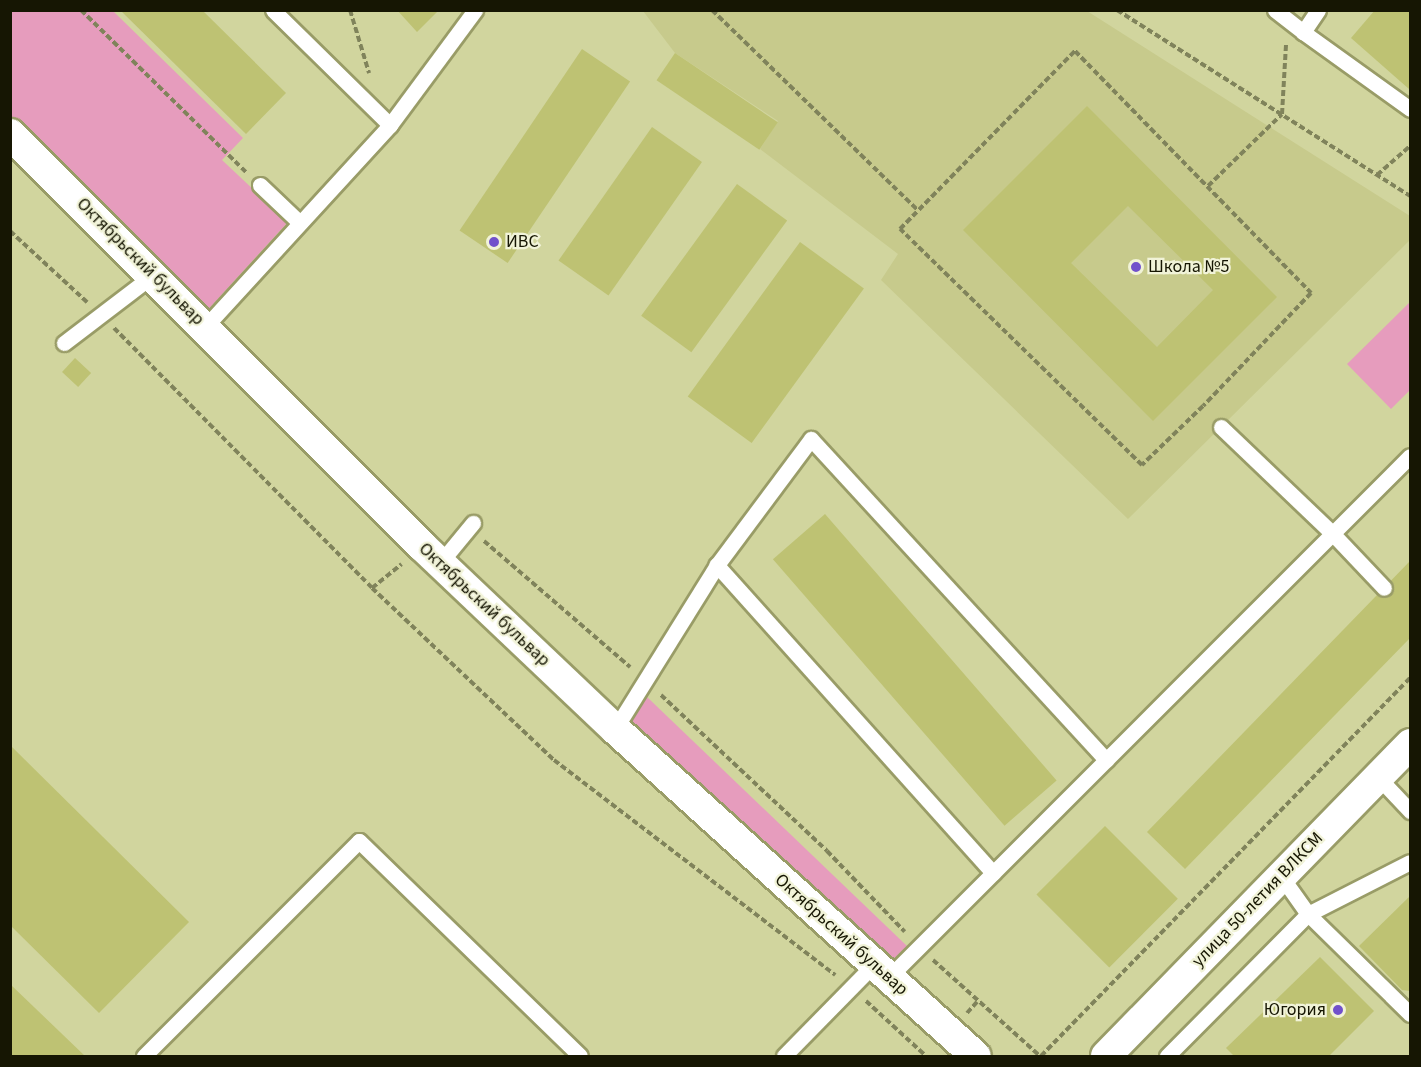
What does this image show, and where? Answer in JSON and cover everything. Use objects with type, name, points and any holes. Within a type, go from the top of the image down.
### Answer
[{"type":"street","name":"Октябрьский бульвар","points":[[10,134],[206,327],[440,563],[615,729],[976,1056]]},
{"type":"street","name":"улица 50-летия ВЛКСМ","points":[[1106,1056],[1410,744]]},
{"type":"lane","points":[[273,10],[390,125]]},
{"type":"lane","points":[[206,327],[390,125],[475,10]]},
{"type":"lane","points":[[1275,10],[1410,109]]},
{"type":"lane","points":[[1303,32],[1318,10]]},
{"type":"lane","points":[[260,185],[300,224]]},
{"type":"lane","points":[[64,343],[153,275]]},
{"type":"lane","points":[[1221,427],[1333,534],[1384,588]]},
{"type":"lane","points":[[615,729],[717,565],[811,439],[1106,760]]},
{"type":"lane","points":[[784,1056],[851,987],[919,947],[1410,456]]},
{"type":"lane","points":[[440,563],[472,526]]},
{"type":"lane","points":[[717,565],[993,873]]},
{"type":"lane","points":[[1378,777],[1410,811]]},
{"type":"lane","points":[[144,1056],[359,841],[580,1056]]},
{"type":"lane","points":[[1167,1056],[1308,914],[1410,862]]},
{"type":"lane","points":[[1281,876],[1308,914],[1410,1014]]},
{"type":"path","points":[[81,10],[260,185]]},
{"type":"path","points":[[350,10],[373,84]]},
{"type":"path","points":[[712,10],[918,210]]},
{"type":"path","points":[[1117,10],[1410,196]]},
{"type":"path","points":[[1208,186],[1282,114],[1288,21]]},
{"type":"path","points":[[1075,51],[1208,186],[1311,293],[1203,406],[1142,465],[900,229],[1075,51]]},
{"type":"path","points":[[1377,175],[1410,146]]},
{"type":"path","points":[[10,231],[100,315],[372,588],[554,760],[851,987],[926,1056]]},
{"type":"path","points":[[472,526],[646,681],[827,851],[919,947],[1040,1056],[1410,678]]},
{"type":"shaded area","points":[[10,11],[113,11],[243,138],[222,160],[288,222],[204,314],[11,122]]},
{"type":"shaded area","name":"Школа №5","points":[[643,11],[1087,11],[1410,216],[1410,240],[1128,519],[881,280],[898,254],[760,149],[778,121],[675,53]]},
{"type":"shaded area","points":[[1410,302],[1410,390],[1391,409],[1347,364]]},
{"type":"shaded area","points":[[646,696],[907,946],[886,966],[627,728]]},
{"type":"building","points":[[120,10],[202,10],[286,93],[246,134]]},
{"type":"building","points":[[397,10],[439,10],[417,32]]},
{"type":"building","points":[[1375,10],[1410,10],[1409,89],[1351,38]]},
{"type":"building","points":[[582,49],[630,81],[508,263],[460,231]]},
{"type":"building","points":[[675,53],[778,122],[759,150],[657,80]]},
{"type":"building","points":[[1087,106],[1277,297],[1153,421],[963,230]],"holes":[[[1128,206],[1213,290],[1157,347],[1071,263]]]},
{"type":"building","points":[[652,127],[702,162],[608,296],[559,261]]},
{"type":"building","points":[[737,184],[787,220],[691,352],[641,316]]},
{"type":"building","points":[[800,242],[864,288],[752,443],[688,397]]},
{"type":"building","points":[[75,358],[91,373],[78,387],[62,372]]},
{"type":"building","points":[[825,514],[1057,780],[1005,826],[773,559]]},
{"type":"building","points":[[1410,561],[1410,638],[1185,869],[1147,832]]},
{"type":"building","points":[[10,745],[189,922],[99,1013],[10,925]]},
{"type":"building","points":[[1105,826],[1178,899],[1109,967],[1036,895]]},
{"type":"building","points":[[1410,896],[1410,991],[1402,990],[1359,946]]},
{"type":"building","points":[[1320,957],[1374,1011],[1329,1056],[1234,1056],[1226,1048]]},
{"type":"building","points":[[10,984],[85,1056],[10,1056]]},
{"type":"place","name":"ИВС","points":[[494,242]]},
{"type":"place","name":"Школа №5","points":[[1136,267]]},
{"type":"place","name":"Югория","points":[[1338,1010]]}]
